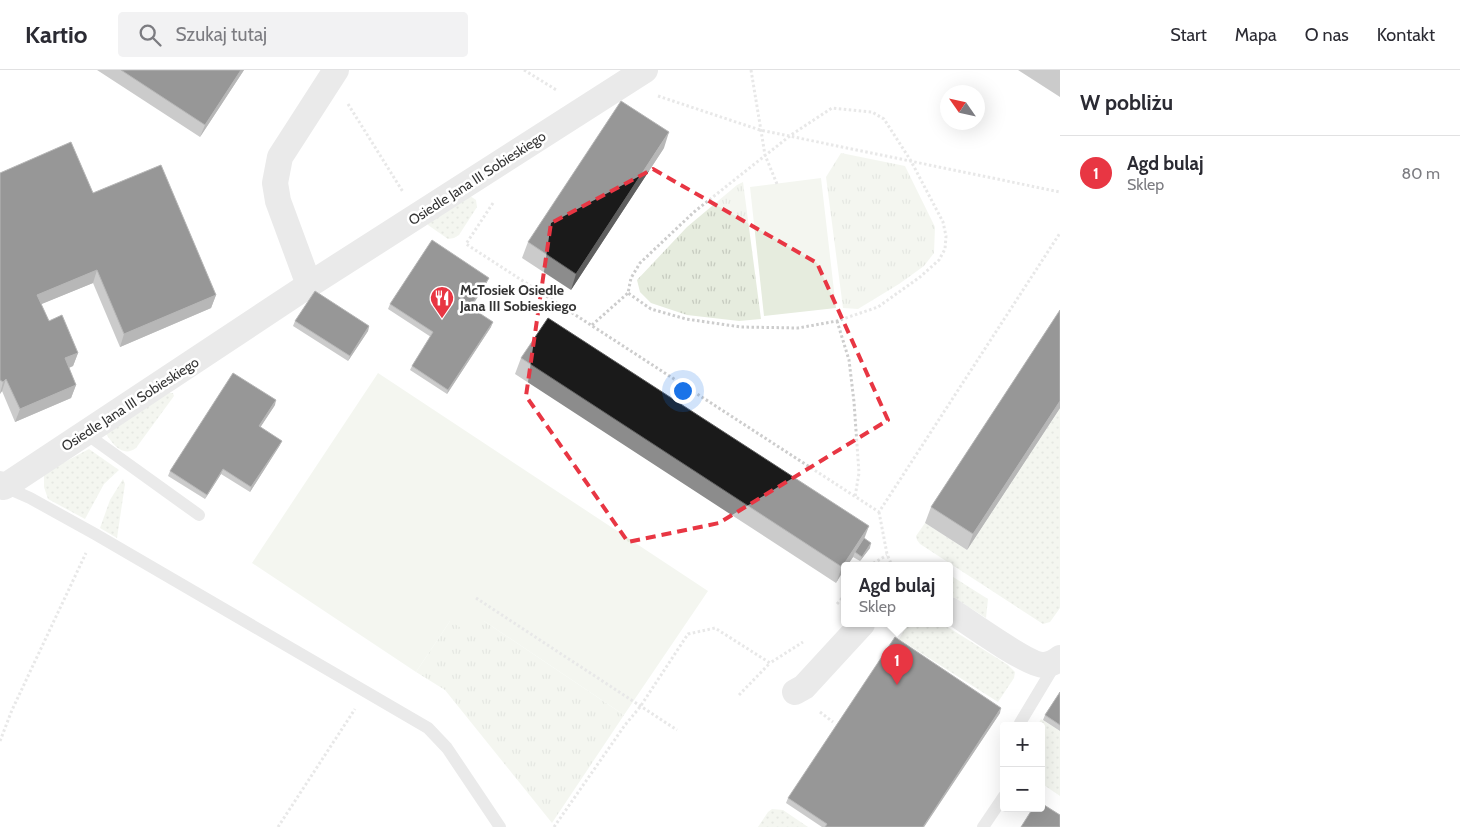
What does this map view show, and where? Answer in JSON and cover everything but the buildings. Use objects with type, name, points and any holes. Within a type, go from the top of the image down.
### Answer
[{"type":"street","name":"Osiedle Jana III Sobieskiego","points":[[2,485],[85,433],[309,285],[645,70]]},
{"type":"street","points":[[309,285],[278,201],[275,183],[280,157],[333,74]]},
{"type":"street","points":[[953,612],[1024,658],[1042,665],[1059,659]]},
{"type":"street","points":[[795,692],[804,687],[859,627]]},
{"type":"lane","points":[[85,433],[199,515]]},
{"type":"lane","points":[[2,485],[30,498],[95,534],[428,728],[446,748],[500,827]]},
{"type":"lane","points":[[1021,722],[1059,659]]},
{"type":"lane","points":[[983,827],[1000,802]]},
{"type":"path","points":[[524,70],[556,91],[565,94]]},
{"type":"path","points":[[751,70],[765,155],[777,184]]},
{"type":"path","points":[[333,74],[418,215]]},
{"type":"path","points":[[622,85],[760,130],[1060,192]]},
{"type":"path","points":[[592,325],[628,292],[631,278],[640,264],[694,212],[791,135],[832,108],[872,112],[884,119],[911,161],[943,222],[946,236],[945,249],[939,260],[920,277],[878,307],[837,321],[798,328],[741,327],[695,321],[650,309],[628,292]]},
{"type":"path","points":[[498,196],[466,244],[879,512]]},
{"type":"path","points":[[890,562],[879,512],[1060,233]]},
{"type":"path","points":[[899,284],[903,289]]},
{"type":"path","points":[[837,321],[849,360],[854,402],[859,473],[855,497]]},
{"type":"path","points":[[0,742],[12,710],[95,534]]},
{"type":"path","points":[[875,562],[887,554]]},
{"type":"path","points":[[476,598],[677,730]]},
{"type":"path","points":[[834,609],[841,600]]},
{"type":"path","points":[[554,827],[625,725],[640,707],[688,634],[715,628],[770,663]]},
{"type":"path","points":[[739,695],[770,663],[804,642]]},
{"type":"path","points":[[278,827],[366,692]]},
{"type":"highlighted area","points":[[653,169],[817,263],[888,420],[719,523],[628,542],[526,396],[551,223]]},
{"type":"green space","points":[[841,153],[905,166],[935,227],[934,253],[924,266],[858,309],[843,308],[826,177]]},
{"type":"green space","points":[[821,178],[836,308],[764,316],[750,187]]},
{"type":"green space","points":[[743,182],[761,319],[739,321],[687,315],[651,303],[640,292],[637,280],[687,227]]},
{"type":"green space","points":[[470,196],[476,200],[477,207],[459,235],[448,239],[428,225],[427,221]]},
{"type":"green space","points":[[378,373],[708,591],[624,715],[484,621],[474,636],[450,621],[416,672],[252,563]]},
{"type":"green space","points":[[169,393],[173,393],[174,396],[136,448],[131,451],[121,450],[113,443],[104,430]]},
{"type":"green space","points":[[1060,408],[1060,608],[1050,622],[1043,624],[953,565],[953,562],[948,562],[920,544],[916,536],[925,523],[967,550]]},
{"type":"green space","points":[[89,449],[119,470],[104,484],[85,519],[48,499],[44,487],[44,473]]},
{"type":"green space","points":[[123,479],[125,484],[117,538],[100,528],[110,500]]},
{"type":"green space","points":[[953,577],[988,599],[986,618],[953,597]]},
{"type":"green space","points":[[450,621],[484,621],[624,715],[552,823],[445,690],[416,672]]},
{"type":"green space","points":[[906,627],[948,627],[1008,665],[1015,672],[1014,678],[998,702],[899,639]]},
{"type":"green space","points":[[1041,719],[1060,731],[1060,796],[1045,786],[1045,722],[1039,722]]},
{"type":"green space","points":[[772,809],[783,810],[808,827],[758,827]]},
{"type":"place","name":"McTosiek Osiedle Jana III Sobieskiego","points":[[442,319]]},
{"type":"place","name":"Agd bulaj","points":[[897,685]]}]
